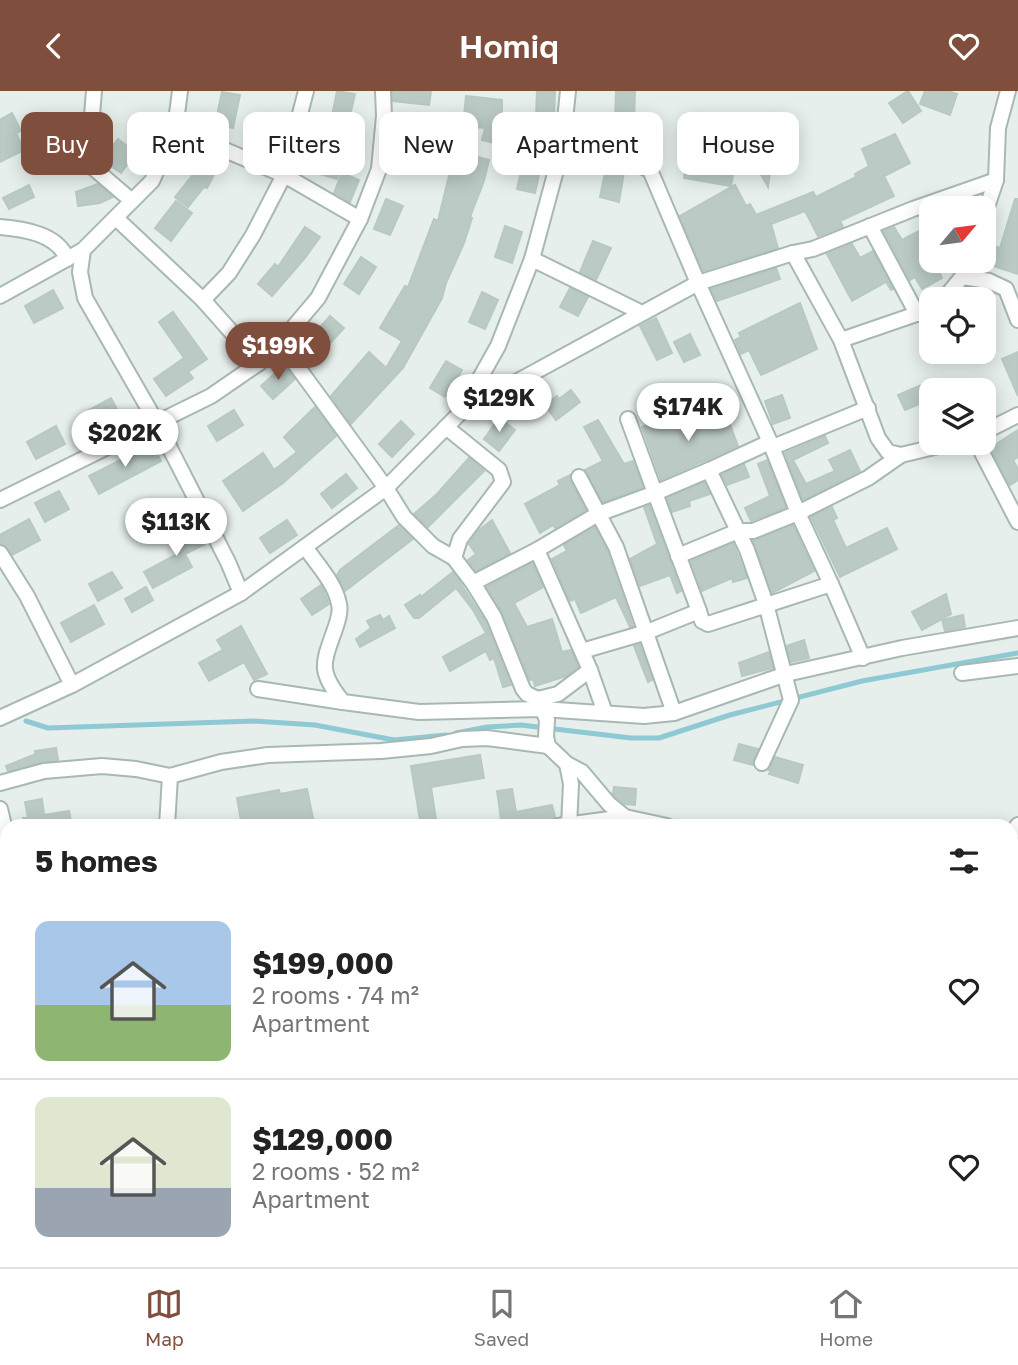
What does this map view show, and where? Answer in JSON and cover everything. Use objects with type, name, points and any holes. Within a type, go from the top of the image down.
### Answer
[{"type":"street","points":[[94,91],[92,115],[82,150],[90,165],[132,201]]},
{"type":"street","points":[[177,112],[180,91]]},
{"type":"street","points":[[300,112],[306,91]]},
{"type":"street","points":[[0,501],[158,425],[211,396],[259,363],[280,343],[318,298],[360,219],[379,169],[384,116],[383,91]]},
{"type":"street","points":[[566,112],[568,91]]},
{"type":"street","points":[[991,196],[996,180],[998,128],[1008,91]]},
{"type":"street","points":[[0,296],[83,250],[152,181],[155,175]]},
{"type":"street","points":[[202,300],[229,273],[253,235],[284,175],[360,219]]},
{"type":"street","points":[[0,718],[72,685],[240,593],[386,488],[461,412],[498,346],[532,260],[555,175]]},
{"type":"street","points":[[652,175],[863,658]]},
{"type":"street","points":[[461,412],[698,282],[793,253],[813,250],[996,180]]},
{"type":"street","points":[[116,218],[202,300],[259,363]]},
{"type":"street","points":[[870,226],[919,303]]},
{"type":"street","points":[[0,227],[34,233],[55,241],[64,251],[66,259]]},
{"type":"street","points":[[83,250],[80,272],[85,298],[158,425],[228,562],[240,593]]},
{"type":"street","points":[[793,253],[841,340],[878,438],[888,452],[901,455]]},
{"type":"street","points":[[532,260],[642,313]]},
{"type":"street","points":[[954,287],[964,273]]},
{"type":"street","points":[[962,277],[1012,287],[1018,320]]},
{"type":"street","points":[[841,340],[919,313]]},
{"type":"street","points":[[280,343],[386,488],[404,517],[433,546],[454,558],[473,583],[494,617],[523,689],[542,709],[547,742],[567,764],[582,772],[609,804],[625,817]]},
{"type":"street","points":[[473,583],[598,514],[868,408]]},
{"type":"street","points":[[996,426],[1018,415]]},
{"type":"street","points":[[628,419],[702,621],[709,624],[831,584]]},
{"type":"street","points":[[446,427],[499,470],[503,482],[460,539],[454,558]]},
{"type":"street","points":[[678,556],[738,531],[753,531],[798,513],[868,478],[901,455],[919,451]]},
{"type":"street","points":[[983,455],[1017,517]]},
{"type":"street","points":[[709,470],[738,531],[766,604],[788,687],[762,763]]},
{"type":"street","points":[[579,477],[616,547],[674,713]]},
{"type":"street","points":[[305,547],[326,576],[339,604],[339,619],[323,664],[326,677],[343,702]]},
{"type":"street","points":[[537,549],[590,670],[605,713]]},
{"type":"street","points":[[0,553],[27,596],[72,685]]},
{"type":"street","points":[[582,651],[647,632],[699,611]]},
{"type":"street","points":[[258,689],[419,712],[542,709],[644,716],[674,713],[788,687],[863,658],[902,648],[1018,628]]},
{"type":"street","points":[[962,673],[1018,666]]},
{"type":"street","points":[[542,709],[590,670]]},
{"type":"street","points":[[0,783],[44,771],[102,766],[170,776],[221,762],[268,755],[431,747],[462,739],[547,742]]},
{"type":"street","points":[[566,819],[571,784],[567,764]]},
{"type":"street","points":[[167,819],[170,776]]},
{"type":"street","points":[[610,819],[634,819]]},
{"type":"building","points":[[337,91],[355,94],[351,112],[333,112]]},
{"type":"building","points":[[393,91],[431,91],[429,105],[393,101]]},
{"type":"building","points":[[537,91],[555,91],[554,112],[536,112]]},
{"type":"building","points":[[616,91],[635,91],[634,112],[615,112]]},
{"type":"building","points":[[908,91],[921,111],[903,123],[889,103]]},
{"type":"building","points":[[925,91],[957,94],[950,115],[920,104]]},
{"type":"building","points":[[222,92],[240,95],[233,128],[229,127],[229,112],[218,112]]},
{"type":"building","points":[[466,96],[502,100],[502,112],[492,112],[492,142],[482,140],[485,128],[478,127],[478,112],[464,112]]},
{"type":"building","points":[[12,113],[21,131],[16,133],[21,152],[0,162],[0,120]]},
{"type":"building","points":[[895,134],[910,163],[884,176],[894,196],[840,221],[843,227],[818,236],[805,211],[771,224],[778,248],[703,271],[680,216],[735,185],[746,206],[750,204],[756,215],[813,192],[816,197],[856,177],[855,174],[869,166],[862,149]]},
{"type":"building","points":[[118,139],[127,146],[127,165],[121,173],[113,168],[113,146]]},
{"type":"building","points":[[478,157],[489,160],[464,243],[442,298],[403,368],[351,424],[331,396],[369,352],[386,368],[402,341],[380,328],[405,286],[408,287],[434,219],[438,221],[449,175],[478,175]]},
{"type":"building","points":[[214,175],[207,188],[204,187],[188,207],[175,197],[191,177]]},
{"type":"building","points":[[341,175],[359,180],[350,202],[334,193]]},
{"type":"building","points":[[520,175],[539,175],[535,193],[517,189]]},
{"type":"building","points":[[605,175],[624,175],[619,202],[600,197]]},
{"type":"building","points":[[685,175],[733,175],[731,186],[684,178]]},
{"type":"building","points":[[761,175],[770,175],[768,187]]},
{"type":"building","points":[[98,184],[113,197],[100,203],[78,206],[76,192]]},
{"type":"building","points":[[29,185],[34,197],[9,209],[3,198]]},
{"type":"building","points":[[386,199],[403,206],[390,235],[374,229]]},
{"type":"building","points":[[1015,199],[1018,199],[1018,274],[996,267],[996,247],[1000,248]]},
{"type":"building","points":[[176,201],[192,213],[171,241],[155,228]]},
{"type":"building","points":[[505,226],[522,232],[512,263],[495,257]]},
{"type":"building","points":[[305,227],[320,237],[272,296],[258,284],[275,264],[278,267]]},
{"type":"building","points":[[894,227],[902,240],[919,231],[919,273],[940,273],[942,278],[926,287],[921,287],[915,277],[910,280],[884,231]]},
{"type":"building","points":[[593,241],[611,248],[596,280],[580,272]]},
{"type":"building","points":[[852,244],[860,258],[873,251],[893,289],[891,290],[886,282],[852,301],[827,254]]},
{"type":"building","points":[[361,257],[376,267],[359,294],[344,284]]},
{"type":"building","points":[[776,268],[780,279],[717,301],[711,289]]},
{"type":"building","points":[[570,288],[588,297],[578,316],[560,307]]},
{"type":"building","points":[[53,290],[63,308],[34,323],[25,306]]},
{"type":"building","points":[[482,292],[498,300],[485,329],[469,322]]},
{"type":"building","points":[[800,303],[817,349],[761,375],[749,350],[741,354],[735,340],[741,337],[739,333]]},
{"type":"building","points":[[173,312],[207,359],[188,372],[193,378],[166,396],[154,379],[184,358],[159,322]]},
{"type":"building","points":[[330,316],[344,328],[322,352],[309,340]]},
{"type":"building","points":[[656,318],[672,353],[657,360],[640,326]]},
{"type":"building","points":[[690,334],[700,355],[684,362],[674,342]]},
{"type":"building","points":[[1018,352],[1018,396],[1002,359]]},
{"type":"building","points":[[446,361],[462,370],[445,397],[430,388]]},
{"type":"building","points":[[284,365],[295,379],[273,399],[261,386]]},
{"type":"building","points":[[919,386],[919,404],[905,410],[898,395]]},
{"type":"building","points":[[571,390],[580,402],[556,420],[545,405]]},
{"type":"building","points":[[782,395],[790,418],[773,424],[765,401]]},
{"type":"building","points":[[111,398],[120,415],[91,431],[82,414]]},
{"type":"building","points":[[315,407],[336,436],[283,483],[243,511],[223,481],[263,453],[274,470],[297,452],[284,437]]},
{"type":"building","points":[[234,410],[243,425],[217,441],[208,426]]},
{"type":"building","points":[[726,414],[738,446],[661,480],[642,427],[657,422],[659,427],[686,417],[689,427]]},
{"type":"building","points":[[499,418],[515,430],[499,451],[484,439]]},
{"type":"building","points":[[598,420],[624,464],[633,461],[643,487],[603,502],[585,470],[603,461],[584,427]]},
{"type":"building","points":[[401,421],[414,434],[392,457],[379,444]]},
{"type":"building","points":[[56,426],[65,444],[36,459],[27,442]]},
{"type":"building","points":[[1018,430],[1018,457],[1013,460],[1018,469],[1018,480],[1010,485],[994,455],[996,455],[996,444]]},
{"type":"building","points":[[825,436],[828,443],[793,460],[806,484],[835,471],[829,460],[850,450],[860,471],[803,500],[785,453]]},
{"type":"building","points":[[152,444],[161,461],[99,494],[89,476]]},
{"type":"building","points":[[469,458],[484,471],[428,527],[414,514],[437,494]]},
{"type":"building","points":[[767,460],[786,508],[751,521],[745,508],[770,496],[758,464]]},
{"type":"building","points":[[744,464],[749,477],[727,485],[722,475]]},
{"type":"building","points":[[346,474],[357,488],[332,508],[321,494]]},
{"type":"building","points":[[570,475],[570,481],[586,510],[555,528],[553,525],[540,533],[525,504],[560,485],[558,481]]},
{"type":"building","points":[[704,482],[710,494],[689,501],[690,506],[672,512],[667,498]]},
{"type":"building","points":[[59,491],[69,509],[45,522],[35,503]]},
{"type":"building","points":[[649,505],[681,591],[677,593],[670,575],[640,586],[630,559],[657,544],[644,507]]},
{"type":"building","points":[[832,507],[837,518],[833,520],[846,548],[887,528],[897,549],[840,577],[811,517]]},
{"type":"building","points":[[29,519],[40,540],[12,555],[5,545],[0,543],[0,535]]},
{"type":"building","points":[[287,520],[297,535],[270,553],[260,538]]},
{"type":"building","points":[[492,520],[510,553],[476,571],[468,560],[476,554],[469,544],[478,531]]},
{"type":"building","points":[[195,525],[205,544],[185,554],[192,567],[153,588],[144,572],[181,552],[173,537]]},
{"type":"building","points":[[399,525],[413,539],[345,591],[337,575],[340,570]]},
{"type":"building","points":[[793,525],[814,571],[772,593],[753,541]]},
{"type":"building","points":[[595,527],[607,551],[633,626],[630,627],[616,597],[581,613],[575,599],[570,601],[552,559],[567,551],[564,545]]},
{"type":"building","points":[[733,543],[747,578],[733,582],[732,578],[702,591],[691,561]]},
{"type":"building","points":[[532,563],[543,587],[514,603],[527,627],[552,619],[562,652],[571,650],[578,667],[566,676],[535,686],[533,679],[530,680],[502,612],[487,587]]},
{"type":"building","points":[[112,572],[122,588],[98,601],[89,584]]},
{"type":"building","points":[[453,572],[485,621],[511,685],[503,687],[494,658],[490,660],[486,651],[450,671],[443,657],[486,633],[456,588],[419,618],[414,618],[405,605],[420,595],[421,597]]},
{"type":"building","points":[[321,585],[329,604],[312,615],[301,599]]},
{"type":"building","points":[[146,587],[153,600],[132,612],[125,599]]},
{"type":"building","points":[[946,594],[951,614],[922,630],[912,612]]},
{"type":"building","points":[[94,605],[104,624],[71,642],[61,623]]},
{"type":"building","points":[[380,615],[383,620],[389,616],[395,628],[360,647],[356,639],[371,628],[367,621]]},
{"type":"building","points":[[963,615],[965,627],[945,631],[942,620]]},
{"type":"building","points":[[241,626],[267,674],[254,680],[244,662],[209,681],[199,663],[223,650],[217,640]]},
{"type":"building","points":[[804,640],[809,658],[791,662],[787,646]]},
{"type":"building","points":[[640,644],[652,680],[648,682],[634,646]]},
{"type":"building","points":[[769,652],[773,668],[742,676],[739,663]]},
{"type":"building","points":[[739,744],[758,749],[753,765],[734,760]]},
{"type":"building","points":[[56,748],[58,760],[8,771],[6,766],[36,754],[35,751]]},
{"type":"building","points":[[480,755],[484,778],[431,787],[436,819],[420,819],[411,766]]},
{"type":"building","points":[[775,757],[803,765],[798,783],[769,774]]},
{"type":"building","points":[[614,787],[636,789],[635,805],[625,804],[616,797],[613,794]]},
{"type":"building","points":[[307,789],[313,819],[241,819],[237,798],[279,790],[280,794]]},
{"type":"building","points":[[512,789],[516,812],[552,805],[555,817],[501,819],[497,791]]},
{"type":"building","points":[[42,799],[44,815],[69,811],[71,819],[23,819],[28,818],[25,802]]},
{"type":"waterway","points":[[456,733],[487,727],[521,725],[631,738],[659,738],[730,715],[862,681],[1018,653]]},
{"type":"waterway","points":[[26,721],[48,728],[254,721],[315,725],[394,740],[446,735]]}]
